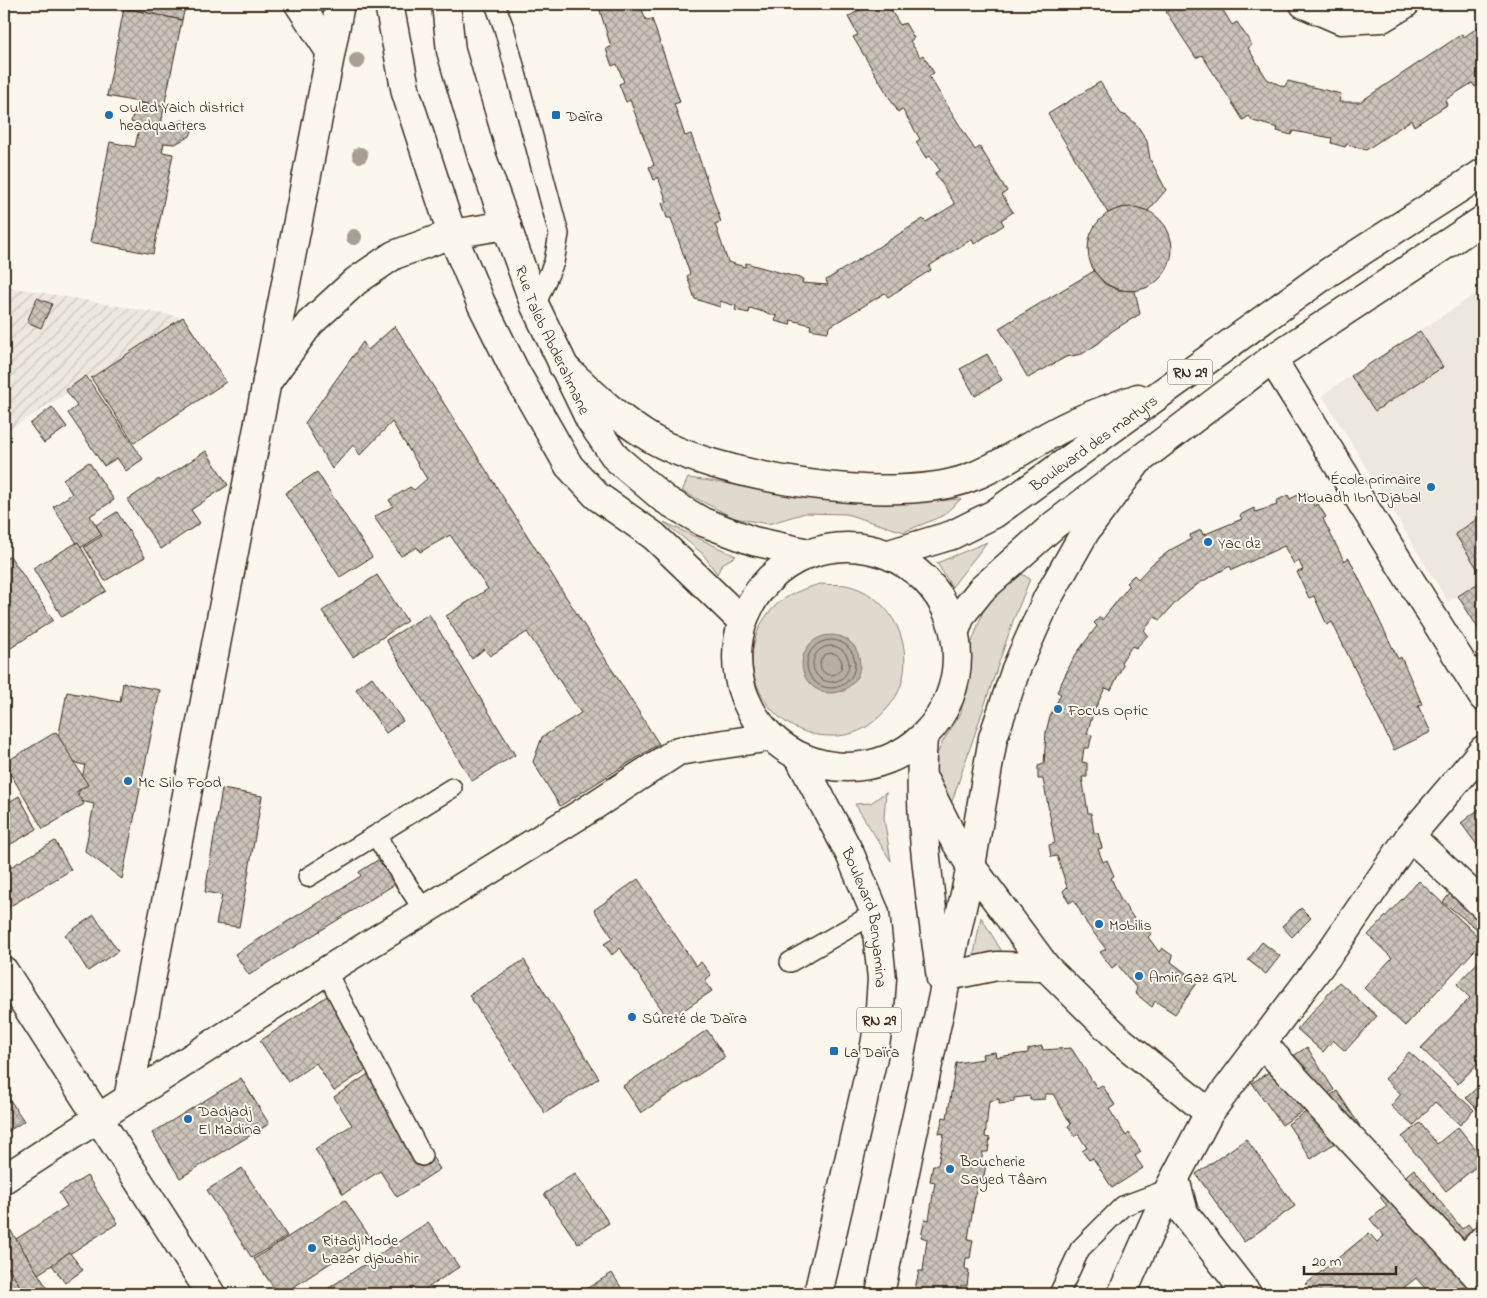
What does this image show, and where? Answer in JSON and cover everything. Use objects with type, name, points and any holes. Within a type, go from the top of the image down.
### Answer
[{"type":"main road","points":[[300,4],[330,50]]},
{"type":"main road","points":[[128,1099],[340,4]]},
{"type":"main road","points":[[389,4],[406,93],[452,234],[481,303],[515,371],[569,466],[596,496],[654,536],[742,621]]},
{"type":"main road","name":"Rue Taleb Abderahmane","points":[[446,4],[451,51],[482,157],[535,306],[590,420],[616,458],[664,499],[703,522],[753,541],[808,553]]},
{"type":"main road","points":[[1304,4],[1341,20],[1382,18],[1405,4]]},
{"type":"main road","name":"Boulevard des martyrs","points":[[889,554],[952,535],[994,514],[1329,272],[1483,173]]},
{"type":"main road","name":"RN 29","points":[[955,631],[962,615],[976,596],[1004,568],[1054,525],[1272,358],[1483,220]]},
{"type":"main road","points":[[267,382],[310,323],[356,281],[394,255],[452,234],[507,225]]},
{"type":"main road","points":[[1272,358],[1483,697]]},
{"type":"main road","points":[[563,366],[644,434],[699,460],[789,481],[891,490],[934,487],[974,476],[1071,424],[1166,389]]},
{"type":"main road","points":[[880,1294],[971,866],[993,738],[1016,669],[1047,599],[1085,532],[1135,464]]},
{"type":"main road","points":[[849,546],[889,554],[912,567],[931,584],[946,606],[955,631],[958,659],[953,688],[941,714],[923,737],[896,756],[864,766],[831,766],[799,757],[770,737],[750,712],[739,683],[736,652],[742,621],[757,592],[780,569],[808,553],[849,546]]},
{"type":"main road","points":[[5,1175],[99,1118],[326,971],[576,817],[678,751],[770,737]]},
{"type":"main road","points":[[923,737],[920,775],[925,852],[946,988]]},
{"type":"main road","points":[[1122,1294],[1172,1184],[1209,1113],[1334,947],[1410,836],[1483,750]]},
{"type":"main road","name":"Boulevard Benyamina","points":[[799,757],[850,854],[875,913],[882,979],[879,1021],[873,1057],[818,1294]]},
{"type":"main road","points":[[920,775],[951,834],[971,866],[1046,968],[1121,1041],[1209,1113]]},
{"type":"main road","points":[[1410,836],[1483,905]]},
{"type":"main road","points":[[946,988],[997,966],[1046,968]]},
{"type":"main road","points":[[4,971],[211,1294]]},
{"type":"main road","points":[[1262,1044],[1483,1282]]},
{"type":"main road","points":[[1172,1184],[1184,1213],[1247,1294]]},
{"type":"main road","points":[[1464,1261],[1483,1240]]},
{"type":"lane","points":[[495,4],[504,28],[560,234],[554,262],[535,306]]},
{"type":"lane","points":[[308,877],[452,788]]},
{"type":"lane","points":[[376,836],[424,910]]},
{"type":"lane","points":[[790,962],[875,913]]},
{"type":"lane","points":[[326,971],[422,1156]]},
{"type":"lane","points":[[1059,1294],[1080,1249],[1123,1206],[1172,1184]]},
{"type":"shaded area","points":[[4,286],[187,318],[4,433]]},
{"type":"shaded area","name":"École primaire Mouadh Ibn Djabal","points":[[1483,289],[1483,579],[1448,602],[1322,395]]},
{"type":"shaded area","points":[[688,478],[859,499],[927,501],[961,499],[942,516],[904,532],[846,514],[805,513],[768,524],[734,518],[682,491]]},
{"type":"shaded area","points":[[664,522],[736,556],[722,564],[717,574],[703,554]]},
{"type":"shaded area","points":[[987,542],[952,587],[937,563]]},
{"type":"shaded area","points":[[1019,572],[1030,579],[1013,621],[948,813],[928,774],[943,741],[961,713],[970,648],[983,611],[1008,574]]},
{"type":"shaded area","points":[[820,584],[846,585],[861,590],[874,598],[894,620],[904,648],[903,678],[895,697],[883,714],[872,723],[859,731],[849,734],[833,736],[809,733],[789,724],[772,710],[760,692],[753,671],[753,650],[759,628],[773,608],[789,596]],"holes":[[[839,636],[848,640],[855,647],[845,691],[826,693]]]},
{"type":"shaded area","points":[[886,792],[884,818],[891,861],[855,804],[871,803]]},
{"type":"shaded area","points":[[981,917],[1004,955],[989,952],[973,959]]},
{"type":"water","points":[[825,635],[837,635],[852,643],[860,658],[860,670],[852,685],[837,693],[825,693],[810,685],[802,670],[802,658],[810,643]]},
{"type":"building","points":[[125,4],[186,4],[182,20],[124,8]]},
{"type":"building","points":[[598,4],[640,4],[646,20],[652,19],[680,102],[674,104],[685,136],[691,134],[721,222],[715,224],[728,262],[745,267],[746,263],[803,279],[802,283],[828,285],[826,280],[923,219],[926,222],[955,204],[935,173],[940,170],[930,156],[926,158],[916,142],[920,139],[902,109],[898,112],[853,37],[858,35],[848,17],[869,4],[887,4],[900,25],[905,23],[914,38],[910,41],[920,57],[923,55],[934,73],[929,76],[975,150],[980,147],[1007,191],[1002,195],[1013,212],[1001,220],[1004,225],[974,244],[972,239],[929,266],[931,270],[888,297],[885,293],[829,327],[828,332],[810,329],[811,325],[791,320],[790,325],[775,321],[777,316],[750,308],[749,313],[735,310],[736,306],[720,301],[720,307],[695,299],[687,276],[690,274],[671,218],[667,218],[662,203],[667,202],[658,177],[654,180],[649,167],[654,165],[630,100],[626,102],[619,84],[624,82],[617,64],[612,66],[606,49],[611,47]]},
{"type":"building","points":[[1169,4],[1225,4],[1221,7],[1232,25],[1237,22],[1252,45],[1248,48],[1267,79],[1284,87],[1288,81],[1341,94],[1339,102],[1360,102],[1462,34],[1464,37],[1483,24],[1483,82],[1475,87],[1472,83],[1445,100],[1447,105],[1414,126],[1411,120],[1366,150],[1347,144],[1345,147],[1331,143],[1332,138],[1293,131],[1291,135],[1277,131],[1278,128],[1253,121],[1249,116],[1243,120],[1202,55],[1196,58],[1166,12],[1171,8]]},
{"type":"building","points":[[124,8],[182,20],[164,107],[107,96]]},
{"type":"building","points":[[1100,82],[1121,114],[1127,116],[1137,125],[1147,141],[1150,159],[1166,190],[1148,211],[1135,208],[1121,208],[1108,213],[1048,114]]},
{"type":"building","points":[[136,102],[164,107],[161,126],[167,128],[182,120],[189,123],[193,128],[190,136],[175,144],[164,143],[162,152],[173,154],[153,254],[90,242],[110,142],[135,147],[140,124],[131,122]]},
{"type":"building","points":[[1130,207],[1146,210],[1160,219],[1169,233],[1172,249],[1169,265],[1160,279],[1146,288],[1130,291],[1114,288],[1100,279],[1091,265],[1088,249],[1091,233],[1100,219],[1114,210]]},
{"type":"building","points":[[1094,271],[1105,284],[1118,290],[1135,291],[1140,314],[1112,331],[1099,343],[1082,354],[1066,357],[1028,378],[999,328]]},
{"type":"building","points":[[37,298],[52,304],[41,328],[27,322]]},
{"type":"building","points":[[183,317],[226,382],[134,443],[91,378]]},
{"type":"building","points":[[395,326],[659,744],[560,806],[533,762],[542,737],[581,713],[527,632],[490,656],[484,649],[472,659],[446,616],[488,589],[450,535],[420,552],[417,547],[401,556],[374,517],[393,506],[389,500],[410,487],[414,490],[427,479],[392,422],[360,455],[353,445],[332,469],[305,423],[363,342],[368,350]]},
{"type":"building","points":[[1420,331],[1443,367],[1375,411],[1351,376]]},
{"type":"building","points":[[987,354],[1002,380],[975,396],[960,369]]},
{"type":"building","points":[[86,376],[143,459],[126,471],[117,458],[104,466],[68,413],[77,406],[66,390]]},
{"type":"building","points":[[52,407],[67,427],[44,443],[30,424]]},
{"type":"building","points":[[206,451],[228,485],[191,510],[200,523],[161,549],[127,500]]},
{"type":"building","points":[[89,462],[114,500],[90,516],[102,534],[80,548],[53,507],[72,494],[63,479]]},
{"type":"building","points":[[317,472],[372,557],[340,577],[285,493]]},
{"type":"building","points":[[1306,491],[1314,506],[1318,504],[1326,517],[1323,519],[1344,561],[1349,558],[1398,659],[1401,657],[1422,704],[1418,706],[1431,732],[1394,750],[1332,622],[1327,625],[1314,596],[1309,598],[1297,572],[1303,570],[1299,561],[1294,564],[1284,546],[1232,570],[1230,566],[1198,584],[1177,601],[1160,620],[1155,617],[1144,630],[1148,635],[1136,648],[1132,646],[1121,662],[1123,665],[1111,690],[1105,688],[1093,713],[1087,734],[1092,735],[1089,748],[1084,748],[1082,762],[1087,763],[1087,777],[1082,777],[1088,813],[1091,813],[1094,833],[1098,833],[1102,848],[1098,849],[1103,862],[1107,860],[1114,876],[1111,878],[1121,900],[1140,927],[1144,924],[1151,934],[1148,937],[1159,952],[1162,948],[1173,956],[1171,962],[1198,982],[1175,1014],[1155,1001],[1152,1007],[1135,993],[1137,989],[1117,964],[1112,968],[1100,952],[1106,949],[1087,924],[1074,900],[1069,903],[1063,891],[1067,887],[1057,856],[1051,857],[1049,845],[1055,843],[1043,779],[1038,779],[1038,766],[1044,764],[1046,732],[1050,716],[1061,694],[1057,692],[1074,657],[1097,626],[1094,623],[1100,617],[1102,620],[1129,586],[1126,583],[1134,575],[1138,579],[1152,564],[1172,549],[1191,539],[1190,535],[1201,530],[1203,535],[1242,519],[1240,515],[1254,508],[1255,512],[1277,505],[1276,501],[1288,495],[1290,499]]},
{"type":"building","points":[[117,512],[145,557],[105,581],[84,547],[102,536],[96,525]]},
{"type":"building","points":[[1483,515],[1483,577],[1455,534]]},
{"type":"building","points":[[78,542],[106,591],[62,617],[33,568]]},
{"type":"building","points":[[10,556],[53,620],[8,650],[4,645],[4,560]]},
{"type":"building","points":[[377,575],[407,621],[353,657],[322,611]]},
{"type":"building","points":[[1483,580],[1483,636],[1458,596]]},
{"type":"building","points":[[429,614],[515,755],[472,781],[386,640]]},
{"type":"building","points":[[372,677],[403,721],[386,733],[356,689]]},
{"type":"building","points":[[123,683],[160,690],[122,879],[85,851],[94,804],[77,800],[85,765],[54,759],[67,692],[120,702]]},
{"type":"building","points":[[56,732],[88,785],[76,792],[84,804],[43,829],[4,763]]},
{"type":"building","points":[[222,789],[262,796],[239,927],[216,924],[222,895],[205,892]]},
{"type":"building","points":[[19,796],[37,829],[4,848],[4,805]]},
{"type":"building","points":[[1483,806],[1483,853],[1461,823]]},
{"type":"building","points":[[55,841],[71,870],[7,908],[4,903],[4,871]]},
{"type":"building","points":[[381,858],[397,883],[249,975],[235,954],[361,876],[359,872]]},
{"type":"building","points":[[1467,873],[1483,887],[1482,933],[1443,902]]},
{"type":"building","points":[[638,879],[696,966],[701,962],[711,975],[705,980],[712,991],[669,1020],[620,948],[612,955],[604,944],[613,938],[594,910]]},
{"type":"building","points":[[1419,881],[1483,941],[1405,1026],[1364,988],[1392,958],[1368,935]]},
{"type":"building","points":[[1301,908],[1311,918],[1292,937],[1282,926]]},
{"type":"building","points":[[94,915],[118,951],[88,971],[65,935]]},
{"type":"building","points":[[1262,942],[1280,956],[1266,974],[1248,960]]},
{"type":"building","points":[[1483,957],[1483,1058],[1458,1084],[1421,1048],[1470,998],[1457,984]]},
{"type":"building","points":[[524,960],[599,1078],[545,1113],[469,995]]},
{"type":"building","points":[[1339,982],[1377,1016],[1345,1051],[1333,1040],[1323,1052],[1297,1029]]},
{"type":"building","points":[[330,994],[376,1063],[334,1091],[316,1063],[288,1082],[260,1041]]},
{"type":"building","points":[[707,1030],[725,1057],[641,1113],[623,1086]]},
{"type":"building","points":[[1042,1046],[1043,1050],[1071,1048],[1097,1088],[1102,1085],[1115,1105],[1109,1109],[1126,1136],[1129,1133],[1141,1152],[1135,1156],[1143,1168],[1112,1188],[1093,1158],[1089,1160],[1082,1151],[1087,1148],[1078,1134],[1075,1137],[1068,1126],[1071,1124],[1053,1094],[1045,1094],[1045,1099],[1030,1100],[1030,1096],[1014,1098],[1014,1102],[999,1104],[999,1099],[989,1101],[985,1137],[990,1138],[988,1152],[983,1152],[981,1163],[986,1164],[983,1182],[977,1183],[968,1239],[973,1240],[970,1258],[966,1258],[965,1269],[969,1270],[967,1286],[961,1286],[959,1294],[918,1294],[919,1289],[915,1289],[919,1271],[923,1271],[927,1239],[921,1237],[925,1219],[929,1220],[935,1182],[930,1181],[933,1165],[938,1165],[944,1134],[939,1133],[943,1117],[947,1118],[956,1063],[983,1059],[982,1054],[995,1052],[996,1057],[1028,1053],[1028,1049]]},
{"type":"building","points":[[1307,1047],[1334,1090],[1282,1125],[1252,1083]]},
{"type":"building","points":[[1409,1052],[1474,1110],[1460,1125],[1435,1102],[1413,1126],[1391,1106],[1401,1094],[1385,1079]]},
{"type":"building","points":[[376,1069],[440,1169],[397,1197],[380,1171],[343,1194],[315,1149],[352,1125],[334,1097]]},
{"type":"building","points":[[241,1078],[269,1124],[180,1178],[152,1133]]},
{"type":"building","points":[[1482,1083],[1483,1085],[1483,1115],[1466,1098]]},
{"type":"building","points":[[4,1091],[24,1121],[4,1134]]},
{"type":"building","points":[[1337,1091],[1360,1126],[1311,1159],[1288,1124]]},
{"type":"building","points":[[1420,1123],[1437,1144],[1458,1127],[1483,1158],[1483,1161],[1446,1191],[1402,1137]]},
{"type":"building","points":[[1246,1139],[1295,1206],[1244,1242],[1196,1174]]},
{"type":"building","points":[[242,1168],[287,1236],[252,1258],[207,1190]]},
{"type":"building","points":[[1414,1169],[1462,1229],[1468,1224],[1483,1243],[1483,1294],[1430,1294],[1416,1278],[1396,1294],[1315,1294],[1306,1284],[1369,1233],[1377,1242],[1384,1236],[1370,1219],[1387,1206],[1380,1197]]},
{"type":"building","points":[[575,1173],[609,1223],[578,1244],[544,1194]]},
{"type":"building","points":[[87,1176],[118,1223],[38,1274],[16,1239],[67,1206],[59,1193]]},
{"type":"building","name":"Ritadj Mode bazar djawahir","points":[[345,1200],[370,1237],[283,1294],[278,1294],[254,1259]]},
{"type":"building","points":[[4,1220],[51,1294],[25,1294],[4,1261]]},
{"type":"building","points":[[428,1222],[459,1267],[418,1294],[320,1294]]},
{"type":"building","points":[[69,1252],[83,1270],[65,1283],[52,1265]]},
{"type":"building","points":[[4,1261],[25,1294],[4,1294]]},
{"type":"building","points":[[612,1273],[625,1294],[578,1294]]},
{"type":"place","name":"Ouled Yaich district headquarters","points":[[109,115]]},
{"type":"place","name":"Daïra","points":[[556,115]]},
{"type":"place","name":"École primaire Mouadh Ibn Djabal","points":[[1431,487]]},
{"type":"place","name":"Yac dz","points":[[1208,542]]},
{"type":"place","name":"Focus Optic","points":[[1058,709]]},
{"type":"place","name":"Mc Silo Food","points":[[128,781]]},
{"type":"place","name":"Mobilis","points":[[1099,924]]},
{"type":"place","name":"Amir Gaz GPL","points":[[1139,976]]},
{"type":"place","name":"Sûreté de Daïra","points":[[632,1017]]},
{"type":"place","name":"La Daïra","points":[[834,1051]]},
{"type":"place","name":"Dadjadj El Madina","points":[[188,1119]]},
{"type":"place","name":"Boucherie Sayed Tâam","points":[[950,1169]]},
{"type":"place","name":"Ritadj Mode bazar djawahir","points":[[312,1248]]}]
